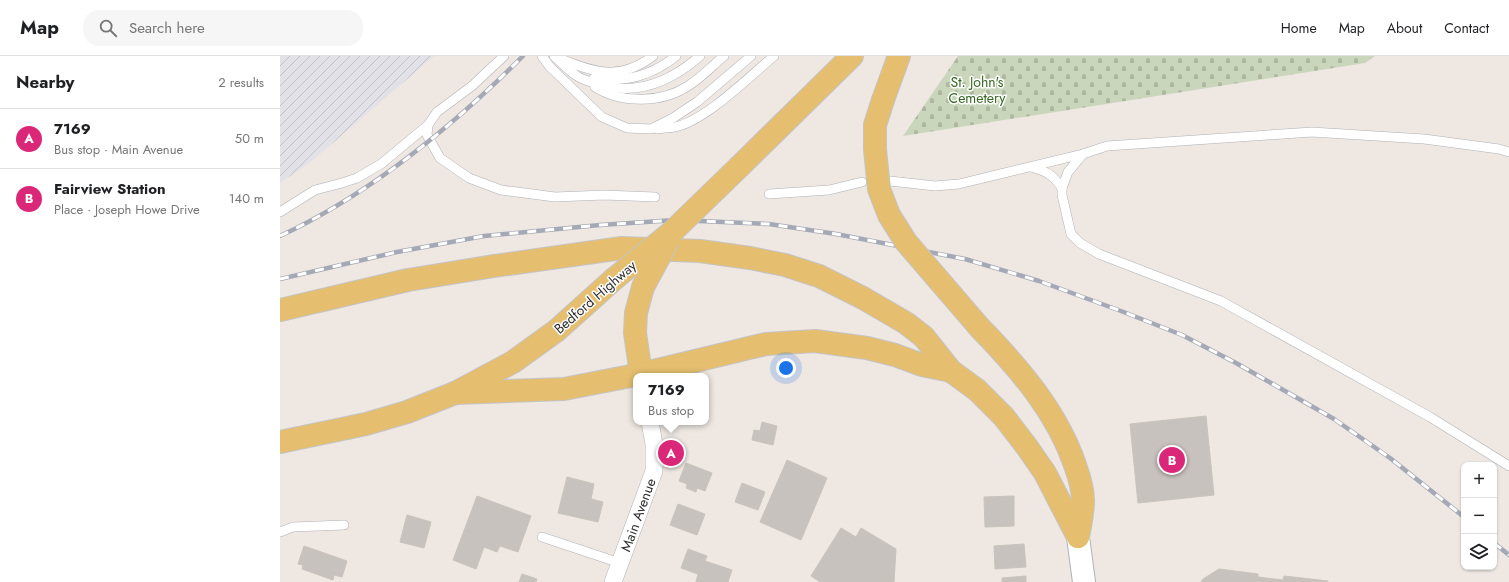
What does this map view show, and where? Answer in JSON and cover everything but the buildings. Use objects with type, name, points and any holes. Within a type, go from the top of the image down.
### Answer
[{"type":"main road","name":"Bedford Highway","points":[[280,442],[366,424],[407,412],[455,393],[513,362],[556,331],[614,279],[673,231],[852,56]]},
{"type":"main road","points":[[899,56],[882,100],[876,125],[875,149],[879,189],[889,215],[906,242],[980,328],[1006,354],[1029,383],[1053,417],[1070,449],[1080,478],[1083,501],[1078,537],[1084,582]]},
{"type":"main road","points":[[641,373],[635,333],[636,313],[643,287],[673,231]]},
{"type":"main road","points":[[280,310],[408,280],[622,248],[700,251],[750,258],[785,265],[826,279],[863,298],[906,323],[924,337],[951,371],[982,395],[1004,416],[1023,440],[1045,473],[1078,537]]},
{"type":"main road","points":[[649,373],[766,344],[815,341],[868,348],[895,355],[922,366],[951,371]]},
{"type":"main road","points":[[455,393],[564,389],[633,376]]},
{"type":"street","name":"Main Avenue","points":[[619,576],[654,471],[654,444],[651,425]]},
{"type":"lane","points":[[280,212],[315,190],[342,183],[381,164],[428,125],[437,112],[472,86],[504,56]]},
{"type":"lane","points":[[542,56],[550,68],[602,117],[627,128],[651,129],[676,127],[697,118],[715,106],[774,56]]},
{"type":"lane","points":[[554,56],[586,69],[614,73],[628,70],[646,62],[653,56]]},
{"type":"lane","points":[[554,56],[577,77],[602,92],[623,98],[644,99],[668,96],[688,86],[724,56]]},
{"type":"lane","points":[[568,68],[585,76],[604,80],[627,79],[649,74],[676,56]]},
{"type":"lane","points":[[577,77],[604,86],[626,89],[648,86],[676,74],[700,56]]},
{"type":"lane","points":[[651,129],[673,118],[697,102],[750,56]]},
{"type":"lane","points":[[428,125],[427,135],[440,158],[469,178],[501,190],[555,197],[604,195],[654,197]]},
{"type":"lane","points":[[890,181],[935,186],[959,184],[1083,154],[1107,146],[1312,132],[1424,139],[1499,149],[1509,152]]},
{"type":"lane","points":[[1083,154],[1068,172],[1062,188],[1062,196],[1071,234],[1080,243],[1099,254],[1221,301],[1430,417],[1509,466]]},
{"type":"lane","points":[[1029,167],[1043,170],[1054,176],[1062,188]]},
{"type":"lane","points":[[769,194],[829,190],[862,182]]},
{"type":"lane","points":[[280,532],[293,527],[344,525]]},
{"type":"lane","points":[[542,538],[619,576]]},
{"type":"shaded area","points":[[280,56],[434,56],[313,160],[280,183]]},
{"type":"green space","name":"St. John's Cemetery","points":[[958,56],[1375,56],[1365,63],[903,136]]},
{"type":"railway","points":[[280,236],[314,219],[379,179],[439,133],[523,56]]},
{"type":"railway","points":[[280,279],[397,252],[484,236],[600,225],[676,220],[769,224],[836,234],[965,259],[1039,281],[1182,335],[1236,363],[1334,419],[1390,458],[1461,515]]},
{"type":"railway","points":[[1497,545],[1509,555]]},
{"type":"place","name":"7169","points":[[671,453]]},
{"type":"place","name":"Fairview Station","points":[[1172,460]]}]
